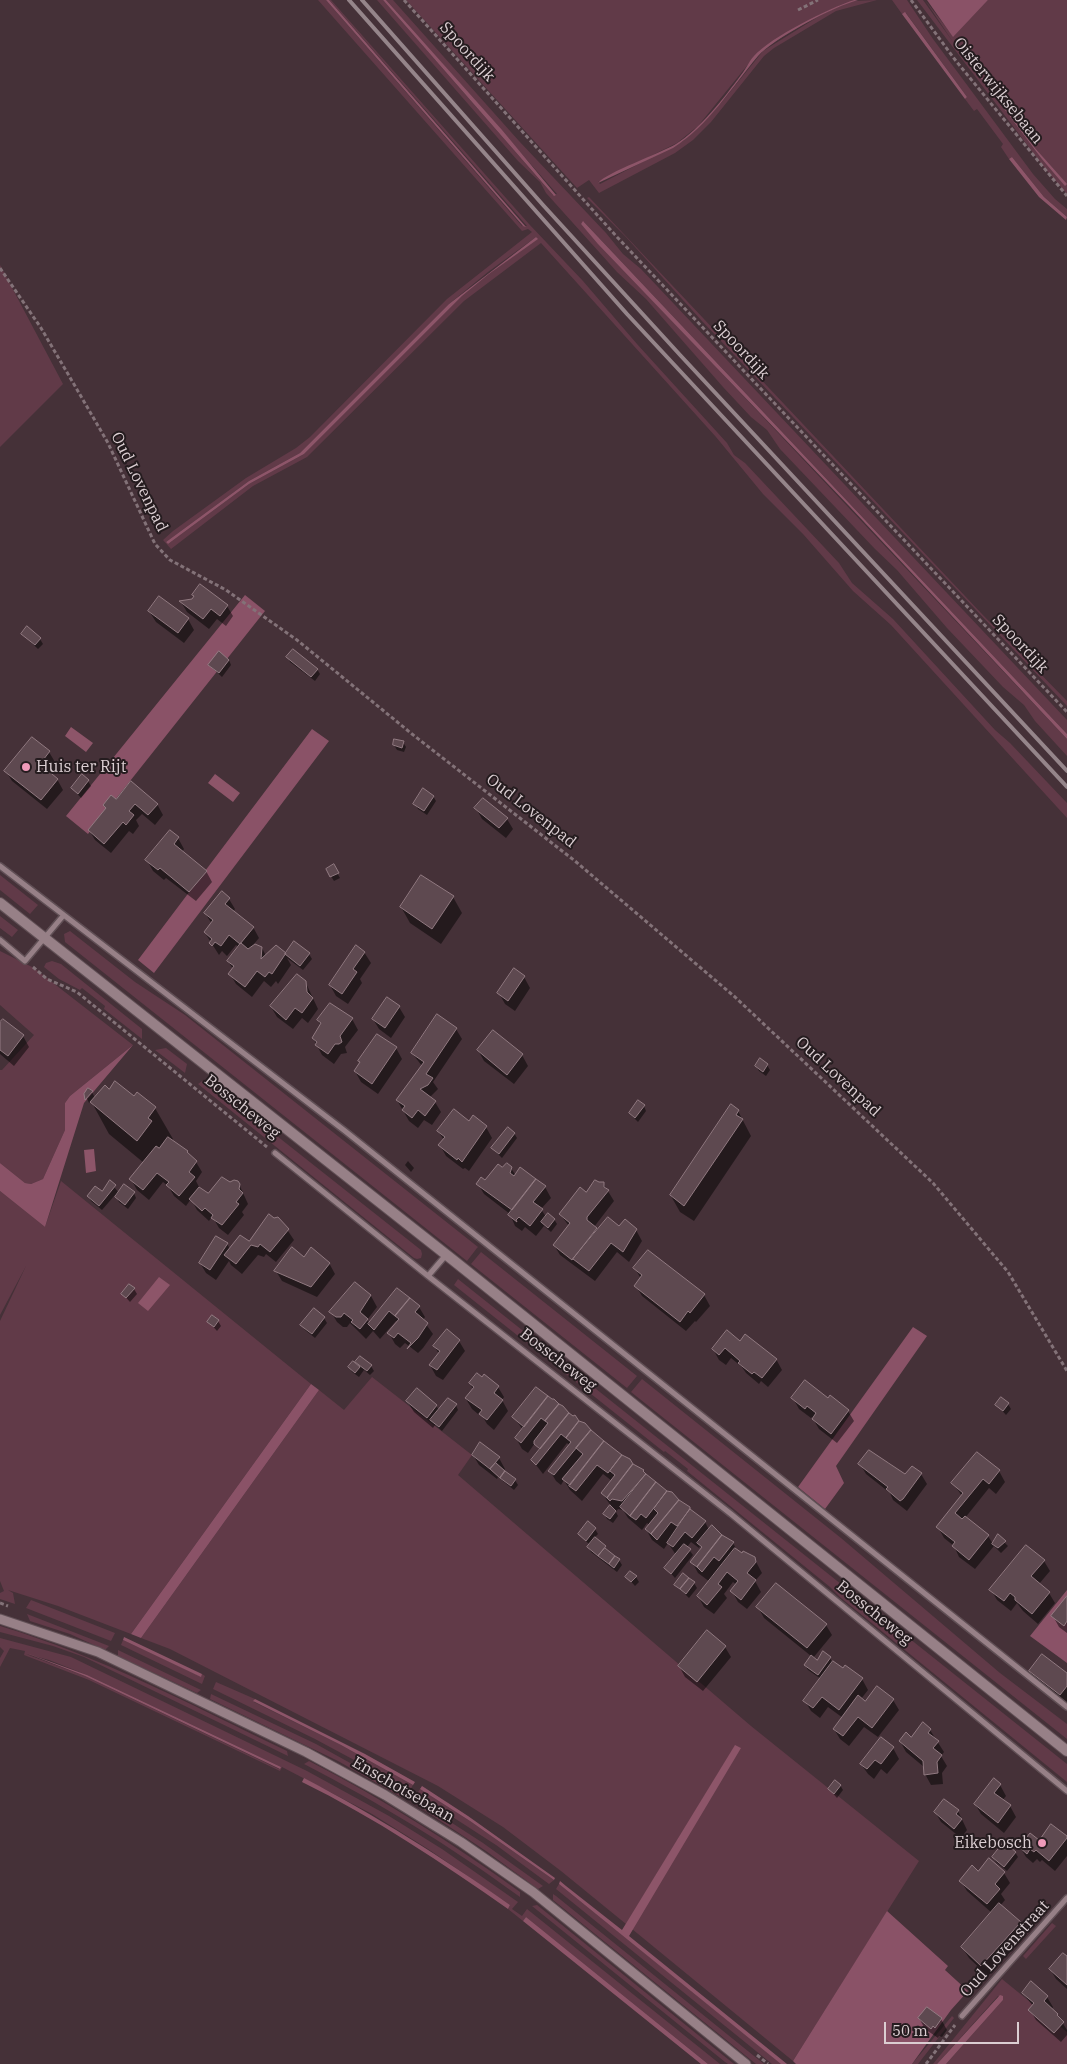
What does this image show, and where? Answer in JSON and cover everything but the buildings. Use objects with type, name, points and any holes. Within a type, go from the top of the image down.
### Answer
[{"type":"main road","name":"Bosscheweg","points":[[0,903],[446,1255],[1067,1751]]},
{"type":"street","points":[[0,866],[345,1131],[1067,1708]]},
{"type":"street","points":[[0,940],[26,961],[63,916]]},
{"type":"street","name":"Bosscheweg","points":[[275,1153],[730,1514],[1067,1791]]},
{"type":"street","points":[[428,1276],[446,1255]]},
{"type":"street","name":"Enschotsebaan","points":[[0,1619],[98,1652],[306,1752],[385,1795],[461,1842],[533,1892],[746,2064]]},
{"type":"street","name":"Oud Lovenstraat","points":[[962,2016],[1067,1898]]},
{"type":"path","name":"Spoordijk","points":[[404,0],[617,237],[1067,712]]},
{"type":"path","points":[[798,10],[818,0]]},
{"type":"path","name":"Oisterwijksebaan","points":[[911,0],[956,61],[1067,196]]},
{"type":"path","name":"Oud Lovenpad","points":[[0,268],[41,328],[75,386],[108,443],[155,544],[170,560],[226,590],[297,640],[412,734],[575,861],[735,997],[932,1183],[1008,1272],[1067,1371]]},
{"type":"path","name":"Bosscheweg","points":[[26,961],[47,978],[77,992],[275,1153]]},
{"type":"path","name":"Oud Lovenstraat","points":[[926,2064],[962,2016]]},
{"type":"shaded area","points":[[318,0],[326,0],[522,226],[527,226],[329,0],[331,0],[529,224],[583,281],[727,443],[734,455],[745,463],[839,563],[852,583],[893,619],[995,730],[1010,743],[1067,803],[1067,818],[891,625],[853,591],[803,534],[763,494],[716,437],[541,243],[464,301],[307,457],[253,486],[171,549],[163,540],[246,478],[296,448],[310,437],[447,299],[532,232],[528,229],[522,231]],"holes":[[[536,237],[537,239],[462,296],[304,454],[249,484],[168,544],[166,542],[249,481],[300,453],[449,304],[488,272]]]},
{"type":"shaded area","points":[[326,0],[329,0],[526,227],[523,226]]},
{"type":"shaded area","points":[[377,0],[383,0],[553,195],[557,194],[386,0],[393,0],[623,254],[641,269],[1067,720],[1067,734],[584,222],[581,224],[1067,739],[1067,756],[1035,721],[1024,705],[1003,687],[947,628],[897,570],[780,449],[767,430],[751,417],[723,387],[646,299],[617,272],[546,193],[540,182],[518,161]]},
{"type":"shaded area","points":[[383,0],[386,0],[502,130],[556,195],[554,196]]},
{"type":"shaded area","points":[[406,0],[877,0],[836,11],[774,48],[764,56],[711,122],[693,140],[675,153],[599,193],[589,180],[577,188]],"holes":[[[850,1],[821,15],[763,51],[721,103],[698,126],[759,51],[819,15]],[[698,126],[683,141],[600,184],[598,182],[677,143]]]},
{"type":"shaded area","points":[[858,0],[805,23],[766,49],[758,56],[709,117],[686,139],[673,148],[598,183],[622,168],[668,148],[685,138],[703,122],[719,103],[754,56],[773,40],[830,9]]},
{"type":"shaded area","points":[[892,0],[907,0],[933,39],[1033,174],[1055,199],[1067,209],[1067,217],[1044,197],[1012,157],[1009,159],[1001,147],[1003,144],[977,109],[974,111],[965,99],[967,97],[906,13],[902,14]]},
{"type":"shaded area","points":[[917,0],[923,0],[953,42],[925,0],[953,36],[988,0],[1067,0],[1067,194],[1047,171]],"holes":[[[966,56],[1035,148],[1066,184],[1041,158]]]},
{"type":"shaded area","points":[[927,0],[988,0],[953,37]]},
{"type":"shaded area","points":[[905,12],[967,97],[965,99],[902,14]]},
{"type":"shaded area","points":[[966,56],[1035,148],[1067,184],[1065,186],[1041,158]]},
{"type":"shaded area","points":[[1012,157],[1044,197],[1067,217],[1066,220],[1039,197],[1009,159]]},
{"type":"shaded area","points":[[589,197],[981,613],[1067,701],[1067,706],[701,320],[626,237],[587,198]]},
{"type":"shaded area","points":[[583,221],[1067,734],[1067,739],[850,507],[598,244],[581,224]]},
{"type":"shaded area","points":[[536,237],[538,239],[462,296],[304,454],[249,484],[168,544],[166,542],[249,481],[300,453],[449,304]]},
{"type":"shaded area","points":[[0,265],[63,384],[0,447]]},
{"type":"shaded area","points":[[245,595],[265,611],[88,834],[66,816]]},
{"type":"shaded area","points":[[71,727],[93,743],[86,752],[65,736]]},
{"type":"shaded area","points":[[312,729],[329,741],[154,973],[138,960]]},
{"type":"shaded area","points":[[215,774],[240,793],[233,802],[208,783]]},
{"type":"shaded area","points":[[0,875],[38,905],[30,914],[0,890]]},
{"type":"shaded area","points":[[0,916],[18,930],[12,937],[0,928]]},
{"type":"shaded area","points":[[70,931],[135,982],[185,1015],[478,1247],[467,1261],[65,942],[64,934]]},
{"type":"shaded area","points":[[0,951],[34,968],[133,1045],[70,1096],[65,1103],[65,1130],[43,1179],[31,1184],[25,1183],[0,1163],[0,1070],[34,1035],[0,1005]]},
{"type":"shaded area","points":[[52,961],[61,964],[142,1029],[142,1039],[104,1009],[105,1006],[82,988],[80,990],[59,979],[44,967],[46,963]]},
{"type":"shaded area","points":[[133,1045],[84,1103],[45,1227],[0,1191],[0,1163],[25,1183],[31,1184],[43,1179],[65,1130],[65,1103],[70,1096]]},
{"type":"shaded area","points":[[166,1048],[187,1064],[185,1073],[155,1050]]},
{"type":"shaded area","points":[[205,1079],[421,1250],[421,1258],[414,1258],[198,1084]]},
{"type":"shaded area","points":[[94,1149],[96,1171],[86,1173],[84,1150]]},
{"type":"shaded area","points":[[61,1181],[311,1384],[131,1634],[58,1606],[8,1590],[13,1593],[15,1604],[0,1599],[0,1593],[4,1591],[0,1581],[0,1321],[26,1266],[0,1315],[0,1191],[45,1227]]},
{"type":"shaded area","points":[[481,1252],[637,1376],[627,1388],[471,1264]]},
{"type":"shaded area","points":[[159,1277],[170,1285],[148,1311],[138,1303]]},
{"type":"shaded area","points":[[458,1279],[1067,1764],[1067,1782],[687,1471],[688,1469],[454,1285]]},
{"type":"shaded area","points":[[913,1327],[927,1336],[836,1466],[844,1483],[825,1509],[798,1487]]},
{"type":"shaded area","points":[[372,1377],[472,1455],[458,1475],[751,1726],[919,1861],[793,2061],[632,1929],[740,1748],[735,1746],[626,1924],[503,1827],[438,1786],[170,1649],[141,1638],[319,1390],[344,1410]]},
{"type":"shaded area","points":[[642,1379],[841,1538],[1000,1673],[1067,1724],[1067,1739],[631,1392]]},
{"type":"shaded area","points":[[311,1384],[319,1390],[141,1638],[131,1634]]},
{"type":"shaded area","points":[[1067,1590],[1067,1663],[1030,1636]]},
{"type":"shaded area","points":[[31,1600],[115,1633],[111,1641],[26,1608]]},
{"type":"shaded area","points":[[27,1614],[109,1646],[105,1650],[70,1634],[30,1621]]},
{"type":"shaded area","points":[[0,1626],[74,1652],[146,1683],[287,1751],[288,1756],[84,1657],[53,1646],[0,1632]]},
{"type":"shaded area","points":[[124,1637],[202,1674],[201,1677],[123,1640]]},
{"type":"shaded area","points":[[0,1638],[71,1657],[307,1771],[389,1816],[442,1849],[518,1902],[512,1909],[522,1916],[527,1909],[720,2064],[708,2064],[526,1917],[523,1921],[508,1909],[510,1905],[428,1849],[372,1814],[282,1767],[280,1771],[89,1680],[24,1655],[25,1651],[10,1648],[0,1667],[0,1658],[4,1651],[0,1647]],"holes":[[[26,1654],[49,1660],[87,1675],[281,1767],[279,1769],[85,1676]]]},
{"type":"shaded area","points":[[123,1640],[200,1676],[202,1674],[205,1676],[202,1684],[121,1645]]},
{"type":"shaded area","points":[[118,1650],[201,1690],[197,1693],[118,1656]]},
{"type":"shaded area","points":[[26,1653],[87,1675],[281,1767],[280,1769],[85,1676]]},
{"type":"shaded area","points":[[216,1682],[255,1699],[254,1702],[341,1745],[413,1785],[410,1790],[315,1739],[213,1689]]},
{"type":"shaded area","points":[[211,1694],[316,1744],[406,1794],[401,1797],[338,1761],[210,1699]]},
{"type":"shaded area","points":[[255,1699],[365,1754],[415,1782],[413,1785],[341,1745],[253,1701]]},
{"type":"shaded area","points":[[735,1745],[741,1748],[629,1936],[787,2064],[781,2064],[559,1884],[560,1881],[622,1930]]},
{"type":"shaded area","points":[[309,1761],[390,1806],[443,1839],[520,1892],[520,1897],[414,1826],[304,1764]]},
{"type":"shaded area","points":[[304,1778],[384,1823],[460,1870],[510,1905],[508,1909],[407,1841],[356,1810],[302,1782]]},
{"type":"shaded area","points":[[422,1786],[468,1816],[555,1878],[554,1880],[470,1821],[420,1789]]},
{"type":"shaded area","points":[[420,1789],[470,1821],[554,1880],[549,1884],[496,1845],[417,1794]]},
{"type":"shaded area","points":[[415,1799],[483,1843],[543,1886],[538,1889],[486,1851],[415,1804]]},
{"type":"shaded area","points":[[559,1884],[782,2064],[772,2064],[556,1889]]},
{"type":"shaded area","points":[[553,1894],[764,2064],[756,2064],[553,1900]]},
{"type":"shaded area","points":[[537,1905],[734,2064],[725,2062],[532,1906]]},
{"type":"shaded area","points":[[887,1911],[948,1966],[945,1970],[968,1991],[951,2010],[912,2064],[796,2064],[793,2061]]},
{"type":"shaded area","points":[[526,1917],[708,2064],[701,2064],[523,1921]]},
{"type":"shaded area","points":[[1052,1923],[1056,1926],[1026,1959],[1023,1956]]},
{"type":"shaded area","points":[[1002,1979],[1067,2032],[1067,2064],[946,2064],[1003,2000],[998,1996],[937,2064],[933,2064]]},
{"type":"shaded area","points":[[1000,1995],[1003,1996],[1003,2000],[946,2064],[937,2064]]},
{"type":"shaded area","points":[[952,2016],[954,2018],[918,2064],[912,2064]]},
{"type":"railway","points":[[349,0],[627,314],[1067,787]]},
{"type":"railway","points":[[362,0],[543,205],[681,356],[1067,771]]},
{"type":"place","name":"Huis ter Rijt","points":[[26,767]]},
{"type":"place","name":"Eikebosch","points":[[1042,1843]]}]
